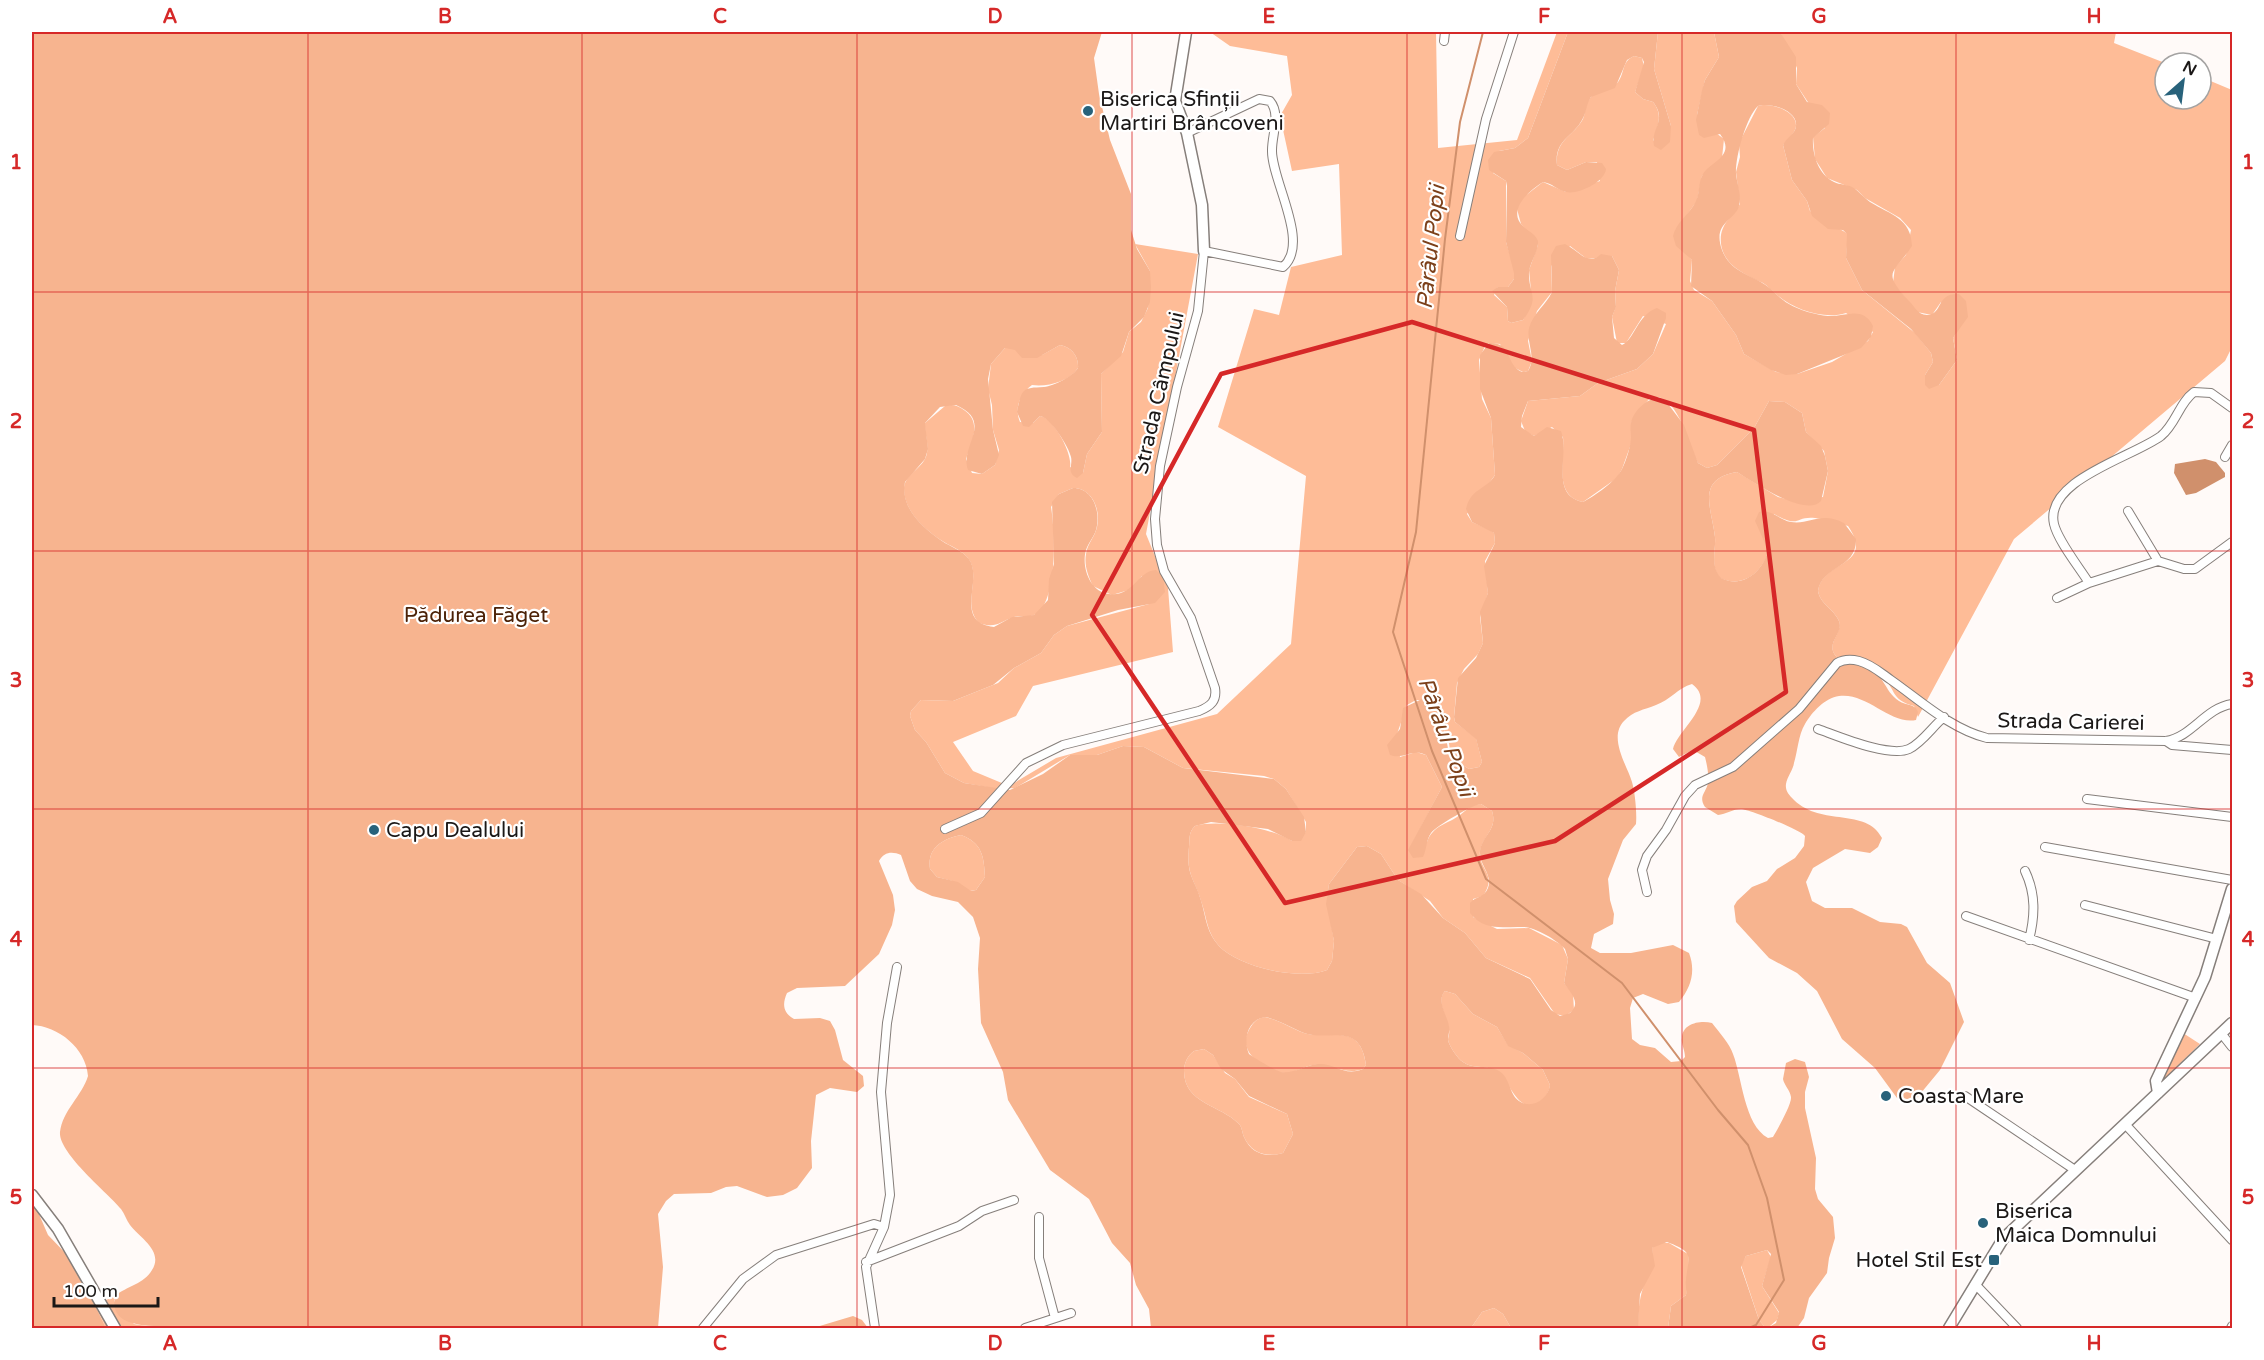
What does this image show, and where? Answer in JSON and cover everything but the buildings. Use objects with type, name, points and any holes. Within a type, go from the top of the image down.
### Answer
[{"type":"main road","name":"Strada Câmpului","points":[[1186,32],[1175,101],[1187,133],[1202,205],[1203,251]]},
{"type":"main road","points":[[2158,1093],[2156,1081],[2196,998],[2232,889]]},
{"type":"main road","points":[[1949,1329],[2003,1239],[2232,1023]]},
{"type":"main road","points":[[32,1195],[58,1229],[115,1329]]},
{"type":"street","points":[[1444,41],[1445,32]]},
{"type":"street","points":[[1460,236],[1486,119],[1514,32]]},
{"type":"street","points":[[1187,133],[1259,99],[1270,101],[1276,111],[1273,162],[1292,221],[1290,253],[1283,267],[1203,251]]},
{"type":"street","name":"Strada Câmpului","points":[[945,829],[981,813],[1026,763],[1039,756],[1064,745],[1199,711],[1209,706],[1216,698],[1215,688],[1191,618],[1164,571],[1157,545],[1155,519],[1160,466],[1177,387],[1198,310],[1203,251]]},
{"type":"street","points":[[2089,583],[2055,525],[2054,509],[2061,495],[2073,483],[2161,436],[2194,392],[2211,393],[2232,408]]},
{"type":"street","points":[[2225,457],[2232,445]]},
{"type":"street","points":[[2128,511],[2158,561]]},
{"type":"street","points":[[2057,598],[2089,583],[2158,561],[2184,569],[2194,568],[2232,542]]},
{"type":"street","name":"Strada Carierei","points":[[1647,892],[1642,870],[1647,856],[1666,830],[1685,796],[1695,785],[1733,766],[1799,709],[1837,663],[1851,659],[1870,666],[1944,717],[1974,735],[1987,738],[2166,741],[2185,732],[2216,708],[2232,704]]},
{"type":"street","points":[[1818,729],[1901,752],[1913,747],[1944,717]]},
{"type":"street","points":[[2166,741],[2172,745],[2232,750]]},
{"type":"street","points":[[2087,799],[2232,817]]},
{"type":"street","points":[[2045,847],[2232,880]]},
{"type":"street","points":[[2025,871],[2033,900],[2033,922],[2029,940]]},
{"type":"street","points":[[2085,905],[2215,939]]},
{"type":"street","points":[[2132,912],[2215,939]]},
{"type":"street","points":[[1966,916],[2196,998]]},
{"type":"street","points":[[875,1329],[867,1262],[884,1227],[890,1195],[881,1092],[887,1023],[897,967]]},
{"type":"street","points":[[2221,1034],[2232,1047]]},
{"type":"street","points":[[1965,1096],[2075,1170]]},
{"type":"street","points":[[2125,1124],[2232,1240]]},
{"type":"street","points":[[867,1262],[959,1226],[982,1211],[1014,1200]]},
{"type":"street","points":[[1039,1217],[1040,1258],[1055,1318]]},
{"type":"street","points":[[703,1329],[743,1279],[776,1255],[874,1224],[884,1227]]},
{"type":"street","points":[[1975,1284],[2017,1329]]},
{"type":"street","points":[[1025,1329],[1071,1313]]},
{"type":"highlighted area","points":[[1412,322],[1754,430],[1786,692],[1555,841],[1285,903],[1092,615],[1221,374]]},
{"type":"shaded area","points":[[1210,32],[1436,32],[1438,148],[1517,140],[1557,32],[1568,32],[1528,138],[1515,148],[1499,151],[1493,173],[1506,181],[1506,242],[1514,268],[1514,279],[1508,287],[1498,287],[1494,295],[1507,307],[1508,321],[1511,323],[1523,320],[1532,301],[1529,270],[1538,245],[1521,224],[1517,209],[1521,199],[1543,182],[1566,192],[1600,181],[1597,162],[1586,162],[1567,170],[1557,165],[1559,149],[1583,119],[1589,99],[1597,92],[1608,89],[1618,82],[1630,58],[1634,56],[1642,58],[1644,67],[1635,92],[1643,99],[1653,102],[1658,112],[1659,121],[1653,141],[1671,126],[1654,69],[1658,32],[1714,32],[1719,57],[1705,80],[1697,115],[1706,137],[1716,133],[1724,139],[1722,158],[1702,176],[1697,201],[1675,231],[1685,252],[1692,260],[1690,281],[1694,290],[1712,301],[1736,335],[1744,354],[1776,372],[1797,374],[1832,362],[1868,341],[1873,332],[1846,313],[1819,314],[1792,305],[1763,283],[1737,269],[1723,252],[1722,231],[1740,204],[1736,172],[1740,157],[1739,143],[1758,106],[1775,106],[1787,112],[1795,120],[1796,128],[1783,145],[1792,180],[1807,201],[1810,211],[1848,234],[1846,258],[1862,290],[1915,333],[1931,353],[1933,362],[1925,375],[1925,385],[1939,385],[1957,360],[1953,338],[1956,333],[1941,302],[1932,315],[1917,312],[1893,283],[1895,267],[1906,255],[1911,230],[1900,218],[1865,198],[1857,190],[1827,178],[1815,159],[1813,137],[1825,128],[1796,84],[1797,68],[1780,32],[2116,32],[2114,43],[2153,58],[2153,111],[2213,111],[2213,82],[2232,90],[2232,347],[2225,361],[2014,539],[1918,717],[1914,706],[1901,701],[1881,676],[1839,660],[1833,651],[1832,646],[1839,630],[1839,621],[1821,599],[1818,591],[1828,574],[1852,556],[1856,549],[1855,539],[1848,526],[1815,518],[1789,521],[1774,514],[1763,535],[1768,551],[1756,572],[1744,580],[1736,581],[1720,578],[1717,573],[1714,563],[1715,537],[1709,497],[1715,481],[1737,472],[1778,497],[1794,501],[1823,497],[1828,471],[1824,451],[1806,432],[1802,413],[1785,402],[1769,401],[1754,428],[1717,465],[1707,468],[1698,463],[1675,410],[1668,402],[1659,398],[1650,398],[1631,423],[1631,444],[1617,478],[1583,502],[1568,493],[1562,476],[1563,437],[1552,427],[1534,436],[1525,431],[1521,421],[1528,401],[1580,396],[1598,383],[1637,369],[1653,354],[1666,324],[1643,316],[1626,343],[1617,343],[1612,317],[1616,306],[1615,291],[1619,270],[1612,256],[1587,259],[1570,246],[1551,266],[1552,292],[1537,311],[1528,341],[1532,361],[1528,371],[1523,372],[1513,367],[1500,344],[1489,343],[1485,346],[1479,360],[1482,399],[1491,418],[1495,475],[1467,514],[1472,522],[1494,533],[1495,543],[1485,561],[1488,593],[1480,617],[1483,643],[1478,654],[1464,669],[1457,683],[1454,717],[1455,722],[1476,738],[1482,762],[1479,767],[1469,769],[1451,758],[1448,736],[1442,727],[1438,711],[1427,700],[1416,700],[1407,705],[1397,734],[1400,757],[1416,752],[1426,755],[1442,787],[1411,846],[1427,842],[1437,828],[1472,806],[1481,804],[1492,811],[1492,827],[1480,851],[1489,882],[1483,896],[1473,899],[1473,917],[1497,929],[1529,928],[1562,945],[1568,959],[1564,983],[1573,994],[1574,1010],[1565,1016],[1555,1014],[1530,978],[1486,958],[1465,933],[1443,918],[1430,901],[1398,880],[1381,854],[1367,846],[1357,847],[1329,884],[1327,899],[1334,941],[1332,961],[1327,970],[1301,974],[1255,966],[1228,954],[1212,936],[1190,871],[1188,857],[1190,836],[1195,826],[1205,824],[1245,826],[1272,832],[1292,841],[1306,832],[1306,822],[1286,789],[1274,779],[1183,768],[1144,747],[1123,746],[1097,755],[1070,755],[1015,788],[998,789],[964,783],[945,773],[926,742],[915,730],[910,716],[911,711],[921,700],[953,701],[998,683],[1014,668],[1041,653],[1054,635],[1067,626],[1149,604],[1142,576],[1132,589],[1112,595],[1093,586],[1087,570],[1086,558],[1097,527],[1098,514],[1090,496],[1080,489],[1073,488],[1059,494],[1051,507],[1053,564],[1048,595],[1043,606],[1033,615],[1014,617],[994,625],[979,623],[972,608],[973,568],[970,561],[962,552],[937,538],[917,520],[908,505],[904,489],[906,480],[927,454],[925,423],[945,406],[959,407],[973,420],[974,433],[966,459],[972,473],[982,474],[995,465],[999,450],[993,430],[992,405],[988,389],[991,364],[1005,348],[1010,347],[1042,355],[1060,345],[1071,350],[1076,356],[1078,368],[1069,377],[1057,383],[1032,385],[1024,393],[1018,407],[1018,417],[1020,422],[1033,423],[1040,416],[1051,423],[1065,445],[1070,467],[1083,473],[1087,454],[1102,432],[1101,374],[1123,352],[1129,332],[1141,322],[1148,308],[1150,271],[1135,244],[1198,254],[1146,534],[1168,588],[1173,652],[1033,686],[1016,716],[953,742],[973,771],[1009,786],[1056,758],[1217,714],[1291,644],[1306,476],[1218,427],[1254,309],[1279,315],[1291,267],[1342,255],[1339,164],[1292,171],[1280,116],[1292,95],[1287,56],[1230,46]]},
{"type":"shaded area","points":[[2205,459],[2216,462],[2225,473],[2225,477],[2196,493],[2186,495],[2174,473],[2175,464]]},
{"type":"shaded area","points":[[961,835],[978,846],[983,857],[985,877],[976,890],[970,891],[952,881],[937,877],[930,869],[933,850],[942,842]]},
{"type":"shaded area","points":[[1445,991],[1455,994],[1473,1014],[1497,1027],[1508,1045],[1523,1053],[1543,1070],[1550,1085],[1543,1099],[1533,1105],[1527,1105],[1521,1102],[1498,1072],[1490,1068],[1472,1066],[1459,1058],[1448,1040],[1448,1025],[1441,1000]]},
{"type":"shaded area","points":[[1265,1017],[1304,1033],[1350,1037],[1363,1051],[1366,1065],[1363,1069],[1356,1071],[1320,1065],[1289,1073],[1270,1069],[1250,1054],[1246,1040],[1253,1024]]},
{"type":"shaded area","points":[[2183,1033],[2200,1044],[2164,1079],[2161,1075]]},
{"type":"shaded area","points":[[1204,1049],[1213,1055],[1225,1073],[1235,1079],[1249,1097],[1287,1114],[1293,1134],[1283,1153],[1271,1155],[1255,1150],[1247,1142],[1239,1124],[1190,1091],[1184,1071],[1186,1062],[1194,1051]]},
{"type":"shaded area","points":[[1659,1243],[1669,1243],[1688,1254],[1686,1295],[1671,1306],[1668,1328],[1638,1328],[1639,1305],[1643,1289],[1653,1269],[1652,1248]]},
{"type":"shaded area","points":[[1767,1250],[1771,1257],[1762,1286],[1779,1313],[1777,1320],[1769,1327],[1764,1326],[1759,1320],[1741,1265],[1746,1256]]},
{"type":"shaded area","points":[[115,1296],[114,1301],[134,1324],[187,1324],[204,1328],[106,1328],[95,1305]]},
{"type":"shaded area","points":[[1494,1308],[1503,1314],[1511,1328],[1471,1328],[1482,1312]]},
{"type":"green space","name":"Pădurea Făget","points":[[32,32],[1102,32],[1094,58],[1099,94],[1110,140],[1131,194],[1131,230],[1137,249],[1150,271],[1151,287],[1150,302],[1144,317],[1129,332],[1121,356],[1101,374],[1102,432],[1087,454],[1083,473],[1077,478],[1071,471],[1070,452],[1049,421],[1040,416],[1029,427],[1023,426],[1017,412],[1024,391],[1053,385],[1076,371],[1078,364],[1076,356],[1071,350],[1060,345],[1037,358],[1022,358],[1015,350],[1005,348],[991,364],[988,379],[993,430],[999,455],[995,465],[982,474],[968,470],[966,461],[975,427],[973,419],[956,405],[940,407],[925,423],[928,449],[925,459],[905,482],[904,491],[910,509],[921,523],[935,536],[969,559],[973,568],[972,609],[974,617],[981,624],[994,627],[1012,617],[1034,615],[1048,600],[1049,579],[1054,564],[1052,502],[1059,494],[1073,488],[1086,492],[1096,509],[1096,530],[1087,547],[1085,557],[1086,571],[1092,584],[1102,592],[1117,594],[1130,588],[1150,571],[1156,570],[1163,577],[1165,592],[1155,603],[1118,610],[1067,626],[1054,635],[1041,653],[1014,668],[993,685],[953,701],[921,700],[911,711],[910,716],[915,730],[926,742],[945,773],[964,783],[1010,790],[1043,774],[1070,755],[1097,755],[1123,746],[1144,747],[1183,768],[1274,779],[1286,789],[1304,817],[1306,832],[1301,841],[1292,841],[1268,829],[1211,822],[1195,826],[1190,834],[1188,857],[1190,872],[1209,931],[1219,946],[1228,954],[1255,966],[1286,973],[1315,973],[1327,970],[1332,961],[1334,941],[1326,904],[1329,884],[1357,847],[1367,846],[1381,854],[1398,880],[1421,894],[1443,918],[1465,933],[1486,958],[1530,979],[1551,1010],[1560,1016],[1570,1013],[1575,1005],[1574,998],[1564,983],[1568,959],[1565,949],[1534,929],[1488,926],[1470,913],[1470,903],[1484,894],[1488,888],[1489,878],[1480,851],[1493,823],[1492,811],[1481,804],[1455,816],[1431,833],[1423,857],[1413,858],[1408,850],[1442,787],[1426,755],[1417,753],[1390,755],[1387,745],[1400,729],[1403,708],[1422,699],[1430,702],[1439,715],[1451,758],[1469,769],[1479,767],[1482,762],[1476,739],[1455,722],[1454,717],[1458,678],[1476,658],[1483,643],[1480,612],[1488,593],[1484,566],[1495,543],[1494,533],[1472,522],[1466,509],[1475,493],[1488,484],[1495,475],[1491,418],[1480,389],[1480,355],[1489,343],[1497,344],[1506,350],[1517,369],[1522,372],[1528,371],[1532,360],[1529,328],[1533,318],[1552,292],[1551,255],[1556,246],[1565,244],[1592,259],[1601,254],[1612,256],[1619,270],[1615,291],[1616,307],[1612,317],[1614,338],[1622,345],[1630,338],[1645,316],[1657,308],[1666,313],[1666,318],[1653,354],[1637,369],[1598,383],[1580,396],[1528,401],[1522,416],[1521,427],[1534,436],[1547,427],[1561,431],[1563,483],[1566,491],[1573,498],[1583,502],[1605,488],[1619,474],[1629,449],[1631,425],[1635,413],[1649,400],[1660,398],[1665,400],[1684,425],[1698,463],[1707,468],[1717,465],[1754,428],[1769,401],[1785,402],[1802,413],[1806,432],[1821,446],[1825,456],[1828,471],[1821,501],[1814,505],[1792,502],[1779,497],[1737,472],[1715,481],[1709,497],[1715,537],[1716,568],[1721,578],[1736,581],[1744,580],[1762,565],[1768,550],[1755,521],[1759,512],[1772,513],[1791,522],[1828,518],[1844,523],[1856,539],[1855,549],[1851,556],[1826,576],[1818,591],[1821,599],[1839,621],[1839,630],[1833,650],[1840,660],[1875,672],[1894,697],[1902,703],[1915,707],[1918,712],[1916,720],[1906,720],[1888,714],[1859,699],[1839,696],[1824,703],[1808,719],[1801,733],[1787,781],[1788,793],[1805,808],[1817,813],[1855,819],[1865,823],[1875,829],[1882,838],[1878,847],[1870,853],[1845,849],[1813,868],[1806,882],[1812,901],[1825,908],[1852,908],[1880,922],[1901,924],[1907,927],[1927,963],[1950,983],[1964,1022],[1940,1070],[1916,1099],[1907,1102],[1897,1098],[1875,1068],[1842,1039],[1817,991],[1797,973],[1769,958],[1736,922],[1734,906],[1737,901],[1752,887],[1767,881],[1777,869],[1795,858],[1804,846],[1805,836],[1785,825],[1746,810],[1738,809],[1718,815],[1705,807],[1702,797],[1707,786],[1708,770],[1705,757],[1693,750],[1679,757],[1673,749],[1694,716],[1701,700],[1699,691],[1692,684],[1682,688],[1661,703],[1631,715],[1620,728],[1618,743],[1633,786],[1636,824],[1623,840],[1608,879],[1614,914],[1613,924],[1594,934],[1591,948],[1600,953],[1631,953],[1673,945],[1689,953],[1692,966],[1691,979],[1687,991],[1679,1002],[1668,1004],[1643,994],[1633,998],[1630,1008],[1632,1039],[1640,1045],[1655,1048],[1671,1062],[1681,1061],[1685,1057],[1682,1040],[1685,1029],[1698,1022],[1712,1023],[1732,1050],[1749,1112],[1760,1132],[1768,1138],[1773,1137],[1791,1100],[1783,1079],[1786,1063],[1795,1059],[1805,1062],[1809,1077],[1805,1092],[1805,1108],[1816,1158],[1815,1189],[1818,1199],[1833,1217],[1835,1238],[1827,1273],[1809,1298],[1804,1318],[1797,1328],[1668,1328],[1671,1306],[1686,1295],[1689,1260],[1682,1249],[1667,1242],[1652,1248],[1655,1266],[1640,1294],[1638,1328],[1511,1328],[1503,1314],[1494,1308],[1482,1312],[1471,1328],[1151,1328],[1149,1309],[1136,1285],[1130,1263],[1112,1243],[1089,1199],[1050,1170],[1008,1100],[1003,1072],[981,1023],[978,969],[980,938],[973,917],[958,902],[932,896],[917,889],[910,881],[901,855],[894,853],[886,854],[879,861],[893,895],[895,910],[892,925],[879,954],[845,986],[797,988],[787,993],[784,1001],[784,1008],[794,1019],[820,1018],[830,1021],[835,1030],[843,1060],[863,1076],[864,1086],[857,1092],[830,1088],[816,1095],[811,1141],[812,1168],[797,1188],[783,1195],[767,1197],[737,1186],[726,1187],[711,1193],[674,1194],[666,1201],[658,1214],[663,1267],[658,1328],[204,1328],[148,1326],[122,1318],[115,1310],[115,1296],[149,1275],[155,1263],[155,1257],[149,1245],[130,1225],[121,1209],[75,1161],[62,1141],[60,1132],[64,1117],[88,1076],[82,1056],[61,1034],[42,1026],[32,1025]],"holes":[[[961,835],[978,846],[984,863],[985,877],[976,890],[971,891],[958,882],[937,877],[930,869],[933,850],[942,842]],[[1445,991],[1455,994],[1473,1014],[1497,1027],[1508,1046],[1523,1053],[1543,1070],[1550,1085],[1543,1099],[1534,1104],[1519,1101],[1499,1071],[1476,1067],[1459,1058],[1448,1040],[1449,1028],[1442,1004]],[[1270,1018],[1314,1035],[1350,1037],[1363,1051],[1366,1065],[1363,1069],[1356,1071],[1345,1071],[1325,1064],[1290,1072],[1279,1071],[1249,1054],[1247,1049],[1248,1031],[1250,1026],[1259,1019]],[[1204,1049],[1213,1055],[1221,1069],[1235,1079],[1249,1096],[1287,1114],[1293,1134],[1283,1153],[1265,1155],[1255,1151],[1247,1143],[1239,1124],[1190,1091],[1184,1071],[1188,1057],[1194,1051]],[[1767,1250],[1771,1254],[1762,1286],[1779,1312],[1776,1323],[1769,1327],[1764,1326],[1759,1320],[1741,1267],[1746,1256]]]},
{"type":"green space","points":[[1568,32],[1658,32],[1654,69],[1671,126],[1670,142],[1661,150],[1654,146],[1653,140],[1659,114],[1653,102],[1643,99],[1635,92],[1644,62],[1642,58],[1634,56],[1627,60],[1615,88],[1591,97],[1582,120],[1558,150],[1557,165],[1567,170],[1586,162],[1602,163],[1606,169],[1601,178],[1577,192],[1563,191],[1543,182],[1521,202],[1517,215],[1519,222],[1536,237],[1538,245],[1529,272],[1533,300],[1523,320],[1511,323],[1508,321],[1507,307],[1492,291],[1498,287],[1508,287],[1514,279],[1506,242],[1507,186],[1506,181],[1489,170],[1488,160],[1494,152],[1515,148],[1528,138]]},
{"type":"green space","points":[[1714,32],[1780,32],[1796,57],[1796,84],[1807,102],[1822,105],[1830,113],[1829,124],[1813,138],[1815,157],[1820,169],[1834,182],[1857,190],[1870,202],[1898,218],[1908,229],[1912,246],[1893,273],[1893,278],[1900,291],[1917,310],[1927,315],[1936,311],[1943,300],[1951,295],[1959,294],[1966,301],[1968,317],[1953,338],[1957,360],[1939,385],[1929,389],[1925,385],[1925,375],[1933,362],[1931,353],[1911,329],[1862,290],[1846,258],[1847,234],[1843,230],[1828,229],[1812,216],[1807,201],[1792,180],[1783,145],[1796,126],[1792,116],[1782,108],[1769,105],[1758,106],[1749,119],[1739,148],[1736,167],[1740,202],[1737,211],[1725,223],[1720,233],[1722,250],[1736,268],[1767,286],[1793,306],[1823,315],[1853,313],[1864,316],[1873,326],[1871,337],[1861,348],[1797,374],[1786,375],[1771,370],[1744,354],[1736,335],[1712,301],[1691,286],[1692,260],[1676,246],[1673,236],[1677,226],[1696,201],[1703,174],[1720,158],[1726,148],[1720,134],[1704,138],[1699,135],[1696,120],[1705,80],[1719,57]]},
{"type":"green space","points":[[32,1198],[48,1235],[74,1262],[106,1328],[32,1328]]},
{"type":"green space","points":[[853,1316],[862,1320],[868,1328],[813,1328]]},
{"type":"waterway","name":"Pârâul Popii","points":[[1483,32],[1460,122],[1445,239],[1416,532],[1393,632],[1432,751],[1486,879],[1622,983],[1718,1110],[1748,1145],[1767,1198],[1784,1280],[1756,1325],[1749,1328]]},
{"type":"place","name":"Biserica Sfinții Martiri Brâncoveni","points":[[1088,111]]},
{"type":"place","name":"Capu Dealului","points":[[374,830]]},
{"type":"place","name":"Coasta Mare","points":[[1886,1096]]},
{"type":"place","name":"Biserica Maica Domnului","points":[[1983,1223]]},
{"type":"place","name":"Hotel Stil Est","points":[[1994,1260]]}]
